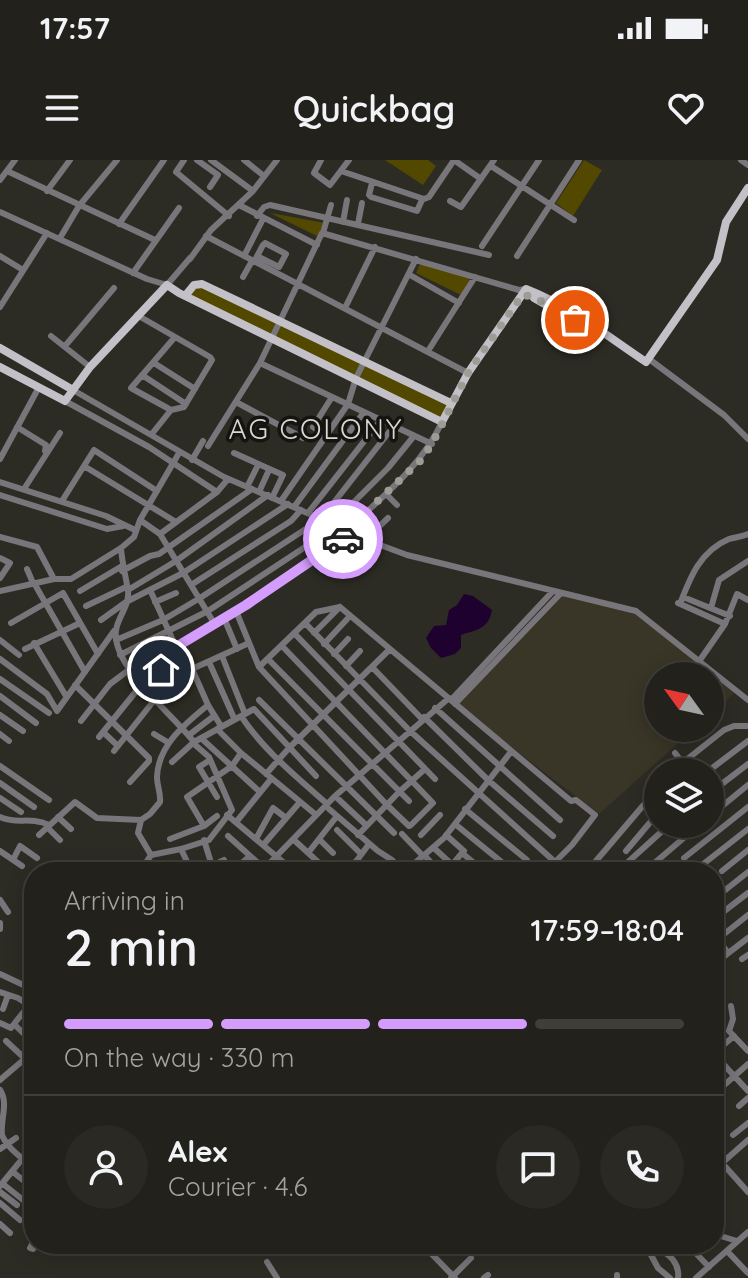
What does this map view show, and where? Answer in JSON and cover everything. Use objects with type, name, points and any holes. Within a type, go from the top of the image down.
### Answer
[{"type":"main road","points":[[0,367],[65,401],[90,367],[137,315],[154,304],[166,288],[442,422],[468,373],[522,291],[575,320],[638,363],[647,360],[717,260],[726,222],[748,188]]},
{"type":"main road","points":[[182,294],[194,285],[202,284],[451,403]]},
{"type":"main road","points":[[0,348],[73,390]]},
{"type":"street","points":[[0,180],[15,160]]},
{"type":"street","points":[[47,191],[70,160]]},
{"type":"street","points":[[60,238],[79,206],[117,160]]},
{"type":"street","points":[[119,224],[164,160]]},
{"type":"street","points":[[184,160],[176,172],[229,216]]},
{"type":"street","points":[[197,160],[218,175],[210,187]]},
{"type":"street","points":[[211,160],[253,191]]},
{"type":"street","points":[[244,160],[264,176]]},
{"type":"street","points":[[0,212],[166,288],[206,236],[253,191],[276,160]]},
{"type":"street","points":[[321,160],[314,173],[329,184],[333,183],[349,160]]},
{"type":"street","points":[[482,246],[539,160]]},
{"type":"street","points":[[517,256],[579,160]]},
{"type":"street","points":[[741,160],[748,165]]},
{"type":"street","points":[[341,171],[422,200],[429,197],[457,161],[481,179]]},
{"type":"street","points":[[450,201],[461,207],[492,163],[574,220]]},
{"type":"street","points":[[7,171],[155,240]]},
{"type":"street","points":[[372,183],[371,197],[417,211],[422,200]]},
{"type":"street","points":[[343,222],[347,200]]},
{"type":"street","points":[[358,224],[362,203]]},
{"type":"street","points":[[239,205],[317,245]]},
{"type":"street","points":[[244,256],[264,207],[270,205],[489,255]]},
{"type":"street","points":[[192,460],[236,402],[260,363],[323,233],[331,205]]},
{"type":"street","points":[[133,273],[179,208]]},
{"type":"street","points":[[0,307],[47,233]]},
{"type":"street","points":[[323,233],[522,291]]},
{"type":"street","points":[[206,236],[274,268],[298,285],[468,373]]},
{"type":"street","points":[[243,277],[265,243],[286,254],[280,266],[274,268]]},
{"type":"street","points":[[345,308],[375,247]]},
{"type":"street","points":[[0,256],[23,270]]},
{"type":"street","points":[[191,585],[291,521],[294,507],[326,436],[348,404],[356,378],[416,259]]},
{"type":"street","points":[[410,275],[459,303]]},
{"type":"street","points":[[428,351],[475,277]]},
{"type":"street","points":[[65,346],[114,288]]},
{"type":"street","points":[[137,315],[212,359],[184,407],[171,410],[151,435]]},
{"type":"street","points":[[51,336],[90,367]]},
{"type":"street","points":[[171,410],[131,388],[175,337]]},
{"type":"street","points":[[647,360],[724,415],[748,439]]},
{"type":"street","points":[[154,363],[195,389]]},
{"type":"street","points":[[260,363],[432,444]]},
{"type":"street","points":[[142,375],[186,404]]},
{"type":"street","points":[[0,459],[2,450],[39,387]]},
{"type":"street","points":[[73,390],[228,479],[365,540],[407,555],[636,611],[748,700]]},
{"type":"street","points":[[326,436],[313,427],[332,397]]},
{"type":"street","points":[[65,401],[217,492]]},
{"type":"street","points":[[236,402],[303,438]]},
{"type":"street","points":[[294,507],[364,412]]},
{"type":"street","points":[[101,620],[126,602],[151,592],[294,507],[380,421]]},
{"type":"street","points":[[81,721],[110,684],[130,669],[176,647],[236,611],[349,532],[420,461],[442,422]]},
{"type":"street","points":[[17,427],[46,445],[45,451]]},
{"type":"street","points":[[116,640],[163,620],[321,519],[393,427]]},
{"type":"street","points":[[24,489],[60,433]]},
{"type":"street","points":[[120,655],[208,611],[335,525],[414,436]]},
{"type":"street","points":[[62,501],[94,450],[157,491]]},
{"type":"street","points":[[0,591],[54,579],[71,579],[121,548],[134,537],[148,505],[179,453]]},
{"type":"street","points":[[86,606],[127,589],[176,561],[270,496],[283,475],[234,453]]},
{"type":"street","points":[[253,489],[258,465]]},
{"type":"street","points":[[84,466],[193,530]]},
{"type":"street","points":[[80,591],[168,548],[253,489],[269,470]]},
{"type":"street","points":[[160,534],[217,492],[228,479]]},
{"type":"street","points":[[0,482],[106,516],[135,530]]},
{"type":"street","points":[[386,494],[397,505]]},
{"type":"street","points":[[0,495],[107,529],[123,526]]},
{"type":"street","points":[[365,540],[388,518]]},
{"type":"street","points":[[140,520],[160,534],[214,623]]},
{"type":"street","points":[[680,601],[691,574],[709,553],[730,538],[748,534]]},
{"type":"street","points":[[0,537],[37,547],[54,579]]},
{"type":"street","points":[[0,659],[47,694],[57,711],[115,629],[126,602],[121,548]]},
{"type":"street","points":[[0,558],[10,563],[0,578]]},
{"type":"street","points":[[711,608],[719,580],[748,561]]},
{"type":"street","points":[[27,569],[85,672]]},
{"type":"street","points":[[528,624],[553,591]]},
{"type":"street","points":[[151,592],[168,633],[193,671],[219,727],[241,753],[315,814]]},
{"type":"street","points":[[11,623],[63,593],[98,654]]},
{"type":"street","points":[[155,602],[176,593]]},
{"type":"street","points":[[272,862],[315,814],[328,807],[335,796],[423,718],[451,700],[561,593]]},
{"type":"street","points":[[700,660],[730,616],[737,594],[748,600]]},
{"type":"street","points":[[680,601],[730,616]]},
{"type":"street","points":[[680,601],[725,624]]},
{"type":"street","points":[[305,623],[409,730],[555,862],[595,816],[510,753],[340,607]]},
{"type":"street","points":[[259,667],[316,612],[340,607]]},
{"type":"street","points":[[314,633],[340,607]]},
{"type":"street","points":[[236,611],[259,667],[409,826],[433,803],[282,646]]},
{"type":"street","points":[[324,644],[350,616]]},
{"type":"street","points":[[224,618],[237,649]]},
{"type":"street","points":[[25,649],[80,623]]},
{"type":"street","points":[[115,629],[120,655],[210,760],[232,810],[209,840],[151,855],[146,862]]},
{"type":"street","points":[[294,633],[435,779]]},
{"type":"street","points":[[334,654],[348,639]]},
{"type":"street","points":[[0,640],[19,655]]},
{"type":"street","points":[[34,643],[66,696]]},
{"type":"street","points":[[143,685],[193,671],[249,643]]},
{"type":"street","points":[[237,821],[260,792],[278,760],[389,650]]},
{"type":"street","points":[[346,666],[360,651]]},
{"type":"street","points":[[222,656],[240,716]]},
{"type":"street","points":[[184,659],[143,685],[101,734],[116,748],[157,700],[185,689]]},
{"type":"street","points":[[268,659],[409,801]]},
{"type":"street","points":[[209,662],[253,734],[337,816],[394,862]]},
{"type":"street","points":[[372,667],[488,780],[553,836]]},
{"type":"street","points":[[0,679],[49,713]]},
{"type":"street","points":[[75,685],[150,760],[130,782]]},
{"type":"street","points":[[0,696],[36,723]]},
{"type":"street","points":[[259,700],[377,816],[430,862]]},
{"type":"street","points":[[39,835],[75,802],[96,818],[141,820],[150,814],[160,802],[159,769],[169,743],[180,727],[208,705]]},
{"type":"street","points":[[435,708],[560,820]]},
{"type":"street","points":[[172,762],[194,743],[254,709],[316,776]]},
{"type":"street","points":[[0,715],[23,731]]},
{"type":"street","points":[[189,735],[214,716]]},
{"type":"street","points":[[688,758],[724,730],[748,726]]},
{"type":"street","points":[[0,734],[9,741]]},
{"type":"street","points":[[154,734],[169,743]]},
{"type":"street","points":[[202,739],[260,792]]},
{"type":"street","points":[[724,759],[748,741]]},
{"type":"street","points":[[204,826],[187,797],[232,766],[241,753]]},
{"type":"street","points":[[416,862],[446,835],[510,753]]},
{"type":"street","points":[[675,753],[678,758]]},
{"type":"street","points":[[210,760],[199,767],[217,797]]},
{"type":"street","points":[[724,782],[748,764]]},
{"type":"street","points":[[0,766],[49,800]]},
{"type":"street","points":[[358,835],[425,769]]},
{"type":"street","points":[[0,783],[34,807]]},
{"type":"street","points":[[724,804],[748,785]]},
{"type":"street","points":[[684,858],[748,807],[736,794]]},
{"type":"street","points":[[335,796],[366,825]]},
{"type":"street","points":[[0,798],[21,812]]},
{"type":"street","points":[[264,844],[300,802]]},
{"type":"street","points":[[598,862],[644,805]]},
{"type":"street","points":[[257,837],[273,808],[286,818]]},
{"type":"street","points":[[465,809],[528,862]]},
{"type":"street","points":[[227,815],[284,862]]},
{"type":"street","points":[[421,835],[440,815]]},
{"type":"street","points":[[170,839],[204,826],[217,816]]},
{"type":"street","points":[[308,853],[337,816]]},
{"type":"street","points":[[0,817],[12,821],[26,818],[38,820],[60,840]]},
{"type":"street","points":[[58,817],[71,829]]},
{"type":"street","points":[[419,818],[429,827]]},
{"type":"street","points":[[141,820],[138,836],[149,847],[151,855]]},
{"type":"street","points":[[455,824],[501,862]]},
{"type":"street","points":[[706,862],[748,829]]},
{"type":"street","points":[[337,830],[361,854]]},
{"type":"street","points":[[626,851],[644,830]]},
{"type":"street","points":[[446,835],[464,851],[454,862]]},
{"type":"street","points":[[228,836],[256,862]]},
{"type":"street","points":[[628,862],[655,838]]},
{"type":"street","points":[[656,862],[685,838]]},
{"type":"street","points":[[694,838],[699,844]]},
{"type":"street","points":[[319,839],[333,853]]},
{"type":"street","points":[[204,840],[212,862]]},
{"type":"street","points":[[294,840],[317,862]]},
{"type":"street","points":[[356,861],[369,844]]},
{"type":"street","points":[[13,860],[20,846],[37,858]]},
{"type":"street","points":[[434,848],[449,862]]},
{"type":"street","points":[[181,849],[187,862]]},
{"type":"street","points":[[724,869],[748,850]]},
{"type":"street","points":[[0,851],[22,866]]},
{"type":"street","points":[[462,853],[473,862]]},
{"type":"street","points":[[243,862],[250,856]]},
{"type":"street","points":[[724,891],[748,872]]},
{"type":"street","points":[[724,911],[748,893]]},
{"type":"street","points":[[0,900],[8,912]]},
{"type":"street","points":[[724,932],[748,915]]},
{"type":"street","points":[[0,923],[0,929]]},
{"type":"street","points":[[724,956],[748,938]]},
{"type":"street","points":[[724,948],[728,953]]},
{"type":"street","points":[[24,985],[2,975],[0,989],[24,1000]]},
{"type":"street","points":[[3,1009],[8,995]]},
{"type":"street","points":[[731,1006],[733,1019],[728,1029],[748,1051]]},
{"type":"street","points":[[0,1023],[11,1028],[24,1012]]},
{"type":"street","points":[[14,1024],[24,1034]]},
{"type":"street","points":[[724,1045],[734,1036]]},
{"type":"street","points":[[6,1041],[24,1057]]},
{"type":"street","points":[[0,1080],[24,1060]]},
{"type":"street","points":[[724,1085],[748,1064]]},
{"type":"street","points":[[724,1065],[748,1091]]},
{"type":"street","points":[[0,1090],[4,1098],[1,1134],[23,1158],[1,1187]]},
{"type":"street","points":[[739,1106],[748,1098]]},
{"type":"street","points":[[733,1135],[748,1123]]},
{"type":"street","points":[[0,1149],[16,1138]]},
{"type":"street","points":[[724,1161],[748,1140]]},
{"type":"street","points":[[724,1165],[748,1192]]},
{"type":"street","points":[[13,1172],[24,1181]]},
{"type":"street","points":[[1,1187],[17,1205]]},
{"type":"street","points":[[1,1187],[24,1202]]},
{"type":"street","points":[[0,1203],[20,1220]]},
{"type":"street","points":[[0,1224],[10,1233]]},
{"type":"street","points":[[724,1254],[748,1232]]},
{"type":"street","points":[[724,1237],[737,1241]]},
{"type":"street","points":[[727,1251],[748,1273]]},
{"type":"street","points":[[431,1254],[453,1277],[471,1258]]},
{"type":"street","points":[[652,1254],[653,1260],[670,1278]]},
{"type":"street","points":[[666,1254],[676,1264],[678,1278]]},
{"type":"street","points":[[697,1254],[709,1267]]},
{"type":"street","points":[[696,1278],[724,1254]]},
{"type":"street","points":[[267,1262],[277,1278]]},
{"type":"shaded area","points":[[385,160],[428,160],[436,166],[423,185]]},
{"type":"shaded area","points":[[584,160],[602,170],[573,216],[556,203]]},
{"type":"shaded area","points":[[270,213],[325,223],[319,237]]},
{"type":"shaded area","points":[[421,262],[471,277],[461,295],[416,273]]},
{"type":"shaded area","points":[[202,284],[451,403],[442,422],[185,296]]},
{"type":"shaded area","points":[[560,593],[639,614],[697,662],[644,662],[644,742],[679,742],[662,758],[644,758],[644,774],[599,814],[455,704]]},
{"type":"shaded area","points":[[464,594],[473,596],[492,610],[490,616],[481,628],[461,635],[461,648],[455,654],[441,658],[426,638],[434,626],[446,625],[449,610],[457,605]]},
{"type":"shaded area","points":[[724,685],[734,693],[724,702]]},
{"type":"way so far","points":[[343,539],[351,533],[347,530],[420,461],[468,373],[523,294],[575,320]]},
{"type":"district","name":"AG COLONY","points":[[316,429]]},
{"type":"route","points":[[161,670],[184,659],[176,647],[246,605],[343,539]]}]
